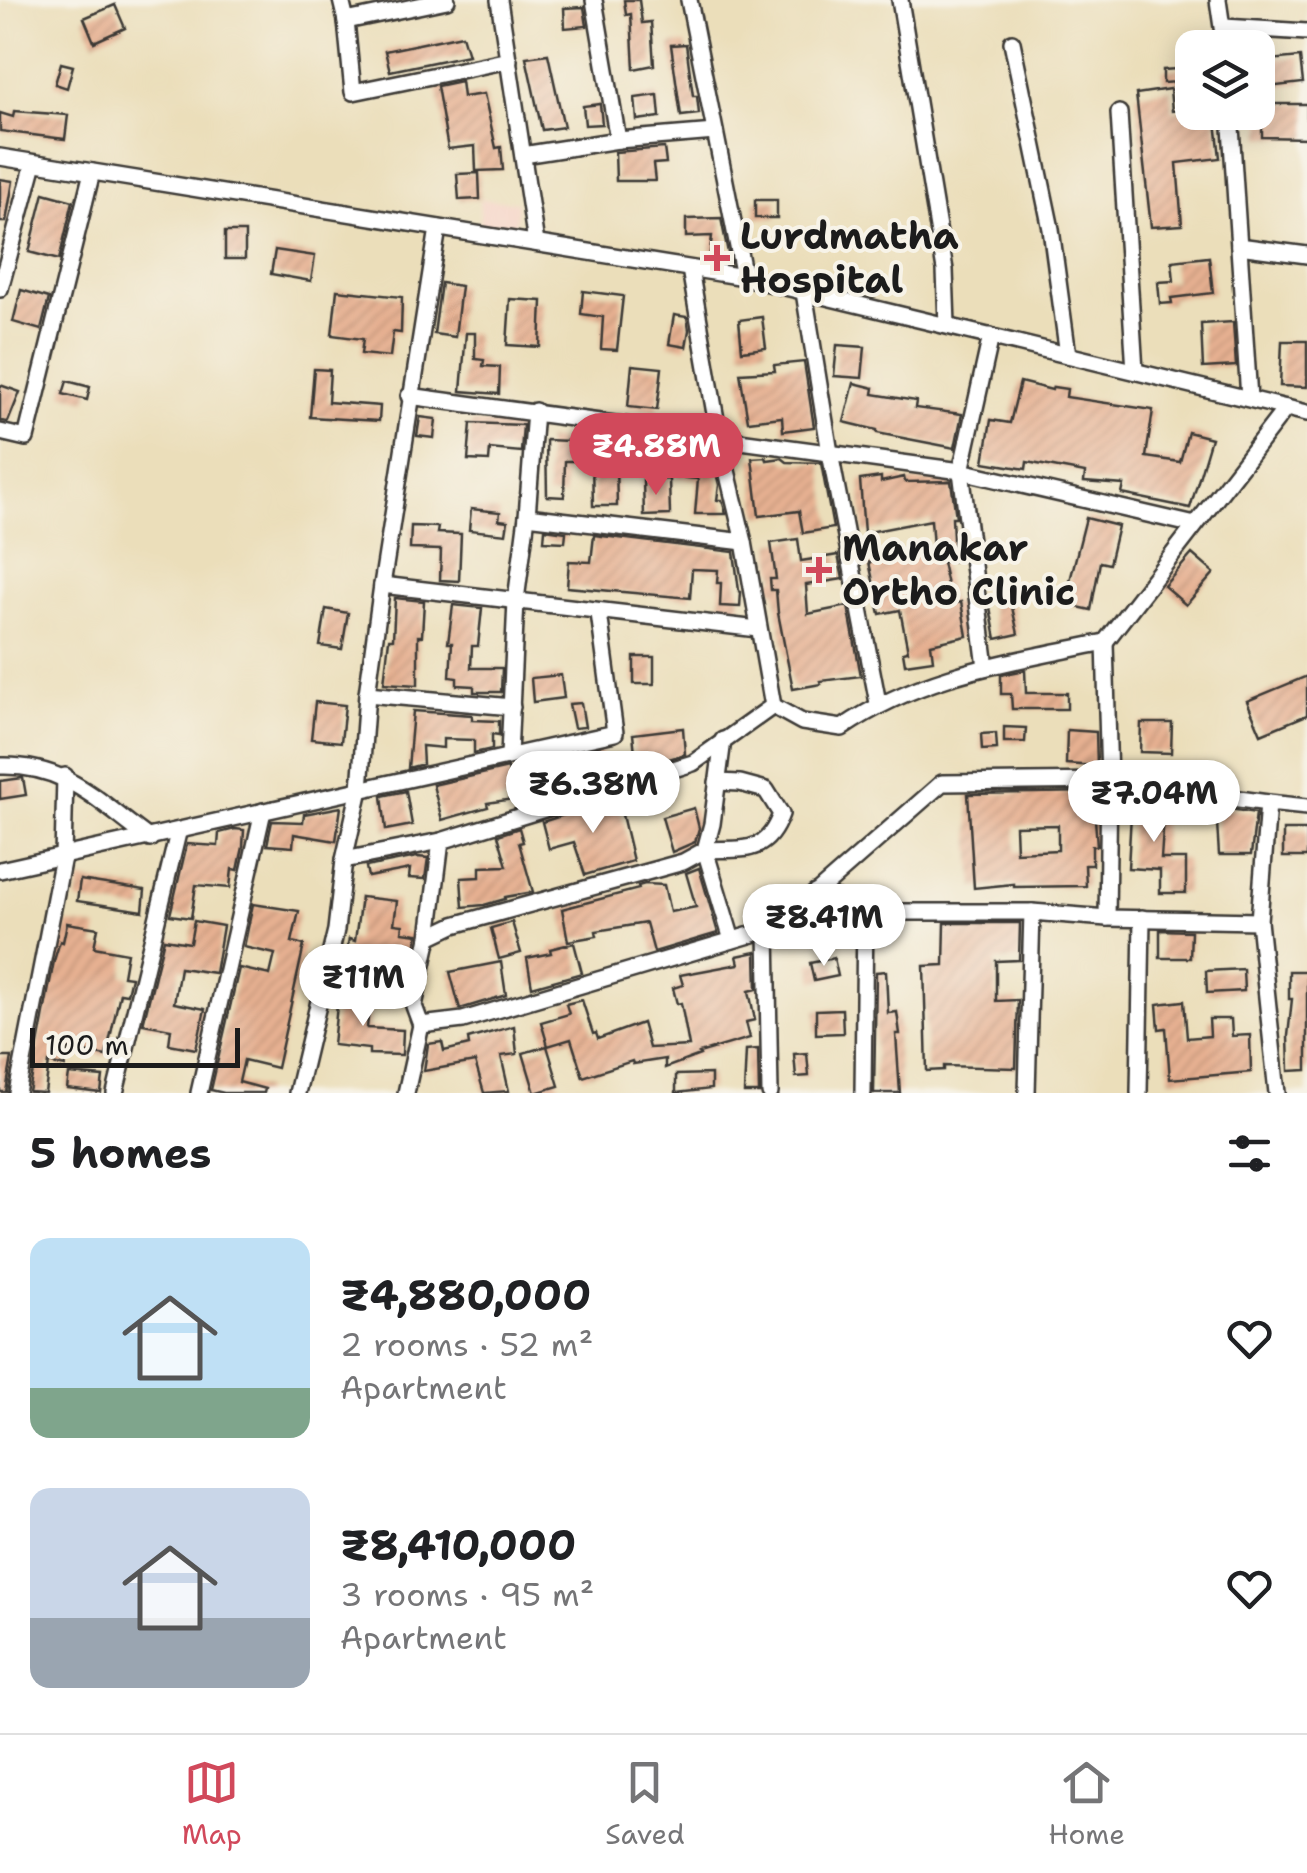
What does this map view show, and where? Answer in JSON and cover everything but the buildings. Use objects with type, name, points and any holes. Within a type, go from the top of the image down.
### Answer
[{"type":"street","points":[[341,0],[353,92],[508,60]]},
{"type":"street","points":[[346,21],[405,4],[446,0]]},
{"type":"street","points":[[500,0],[536,244]]},
{"type":"street","points":[[594,0],[618,140]]},
{"type":"street","points":[[689,0],[744,277]]},
{"type":"street","points":[[900,0],[946,270],[947,325]]},
{"type":"street","points":[[1218,0],[1224,30]]},
{"type":"street","points":[[1224,27],[1307,32]]},
{"type":"street","points":[[1012,42],[1051,229],[1068,354]]},
{"type":"street","points":[[1119,113],[1135,371]]},
{"type":"street","points":[[1231,130],[1249,398]]},
{"type":"street","points":[[522,154],[618,140],[715,132]]},
{"type":"street","points":[[0,157],[744,277],[1307,413]]},
{"type":"street","points":[[0,289],[34,162]]},
{"type":"street","points":[[0,432],[26,438],[92,172]]},
{"type":"street","points":[[297,1093],[336,930],[344,860],[360,790],[367,694],[382,585],[438,228]]},
{"type":"street","points":[[1239,246],[1307,255]]},
{"type":"street","points":[[690,269],[773,706],[802,722],[842,728],[878,704],[915,687],[986,667],[1105,642]]},
{"type":"street","points":[[804,292],[878,704]]},
{"type":"street","points":[[986,667],[961,472],[991,336]]},
{"type":"street","points":[[409,396],[961,472],[1194,525]]},
{"type":"street","points":[[1107,918],[1105,642],[1286,408]]},
{"type":"street","points":[[509,756],[516,600],[536,411]]},
{"type":"street","points":[[527,516],[744,542]]},
{"type":"street","points":[[382,585],[758,630]]},
{"type":"street","points":[[0,870],[614,733],[599,613]]},
{"type":"street","points":[[367,694],[512,707]]},
{"type":"street","points":[[344,860],[441,841],[693,762],[773,706]]},
{"type":"street","points":[[723,740],[705,850],[732,940]]},
{"type":"street","points":[[0,766],[27,765],[65,776],[150,839]]},
{"type":"street","points":[[17,1093],[62,857],[65,776]]},
{"type":"street","points":[[421,1026],[462,1020],[780,924],[942,784],[1109,781],[1307,807]]},
{"type":"street","points":[[429,938],[454,926],[682,862],[705,850],[757,847],[773,835],[781,814],[766,790],[717,782]]},
{"type":"street","points":[[1268,802],[1259,920],[1278,1093]]},
{"type":"street","points":[[198,1093],[263,811]]},
{"type":"street","points":[[115,1093],[178,833]]},
{"type":"street","points":[[406,1093],[421,1026],[414,1006],[429,938],[441,841]]},
{"type":"street","points":[[815,892],[883,912],[1032,912],[1107,918],[1259,920]]},
{"type":"street","points":[[864,909],[864,1093]]},
{"type":"street","points":[[1028,1093],[1032,912]]},
{"type":"street","points":[[1139,1093],[1142,918]]},
{"type":"street","points":[[767,930],[770,1093]]},
{"type":"shaded area","points":[[480,199],[517,202],[515,229],[480,226]]},
{"type":"place","name":"Lurdmatha Hospital","points":[[717,258]]},
{"type":"place","name":"Manakar Ortho Clinic","points":[[819,570]]}]
